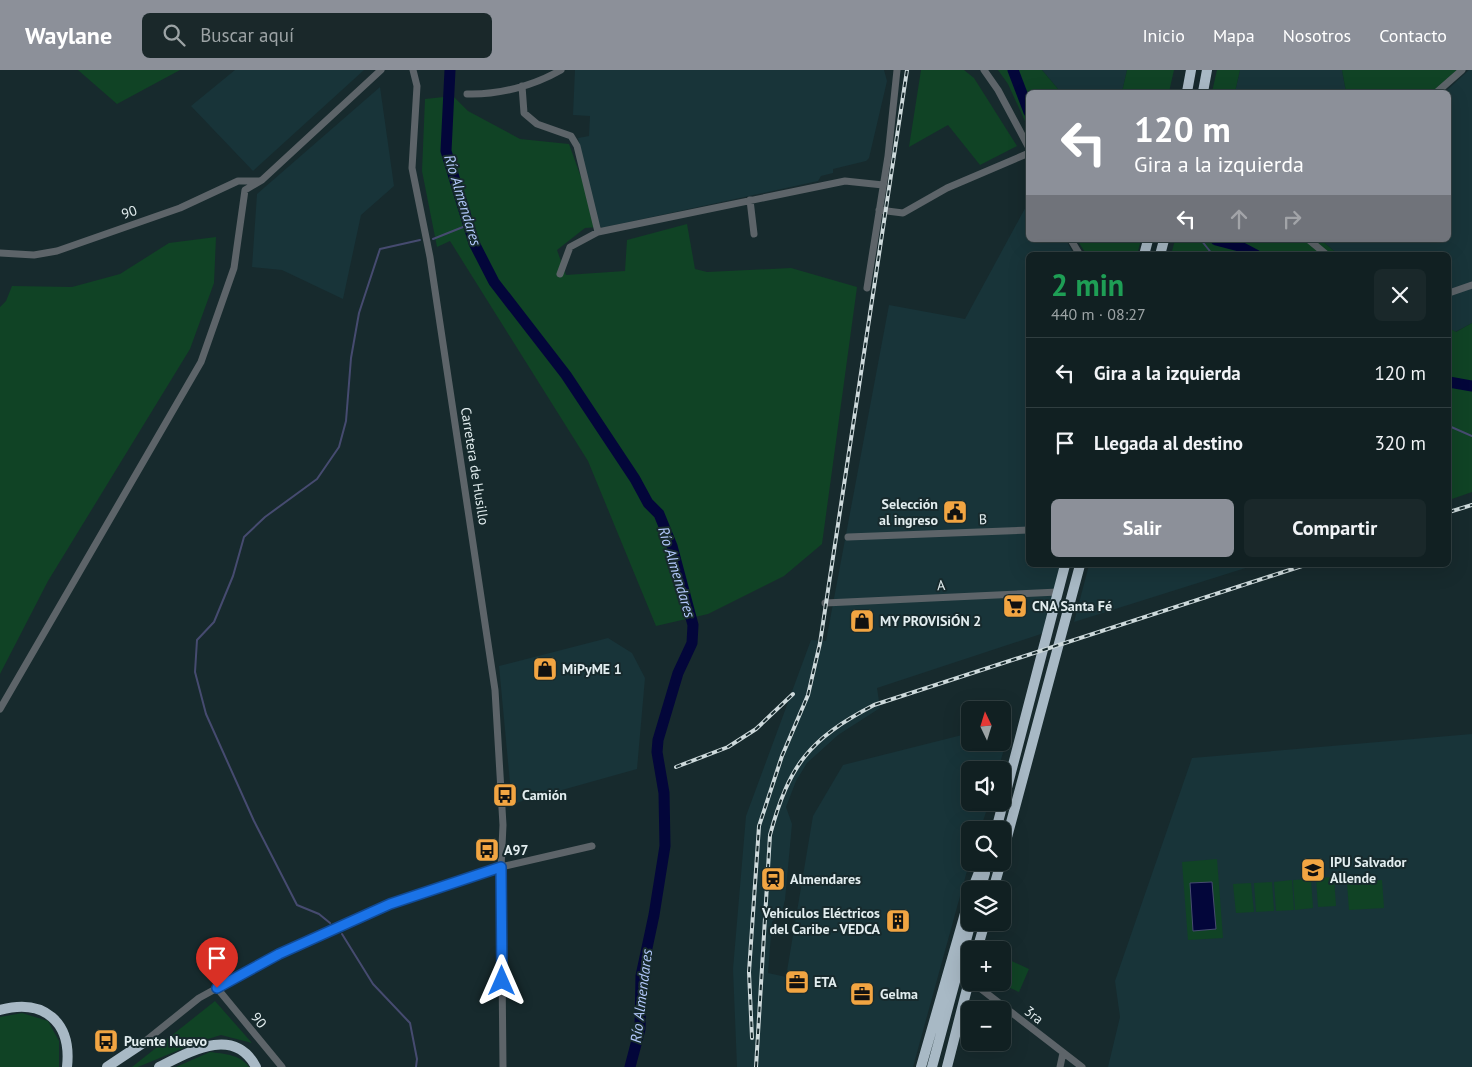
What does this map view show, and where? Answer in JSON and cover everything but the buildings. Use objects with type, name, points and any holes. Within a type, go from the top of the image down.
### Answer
[{"type":"highway","points":[[1187,90],[1191,70]]},
{"type":"highway","points":[[1203,90],[1207,70]]},
{"type":"highway","points":[[998,821],[1064,567]]},
{"type":"highway","points":[[1011,822],[1079,567]]},
{"type":"highway","points":[[921,1067],[961,927]]},
{"type":"highway","points":[[932,1067],[969,931]]},
{"type":"highway","points":[[950,1064],[967,991]]},
{"type":"highway","points":[[0,1010],[15,1006],[31,1007],[46,1012],[63,1030],[69,1050],[68,1067]]},
{"type":"highway","points":[[107,1067],[143,1043]]},
{"type":"highway","points":[[117,1067],[143,1043]]},
{"type":"highway","points":[[159,1067],[211,1044],[224,1044],[249,1056],[256,1067]]},
{"type":"street","points":[[0,709],[201,362],[234,268],[245,190],[262,180],[381,70]]},
{"type":"street","name":"Carretera de Husillo","points":[[413,70],[417,86],[412,168],[430,257],[495,690],[503,825],[501,867],[503,1067]]},
{"type":"street","points":[[467,94],[487,94],[522,86],[561,70]]},
{"type":"street","points":[[867,288],[883,186],[897,70]]},
{"type":"street","points":[[984,70],[998,90],[1026,142]]},
{"type":"street","points":[[1439,90],[1462,70]]},
{"type":"street","points":[[522,86],[524,113],[537,124],[571,136],[577,146],[598,232]]},
{"type":"street","points":[[879,210],[903,213],[947,188],[1026,154]]},
{"type":"street","name":"90","points":[[0,253],[34,255],[57,251],[180,208],[238,181],[262,180]]},
{"type":"street","points":[[560,274],[570,247],[598,232],[845,181],[883,186]]},
{"type":"street","points":[[750,200],[754,234]]},
{"type":"street","points":[[1311,242],[1323,252]]},
{"type":"street","points":[[1451,292],[1472,285]]},
{"type":"street","name":"B","points":[[848,537],[1026,530]]},
{"type":"street","name":"A","points":[[826,603],[1058,592]]},
{"type":"street","points":[[143,1043],[199,998],[279,954],[390,904],[501,867],[592,846]]},
{"type":"street","name":"90","points":[[217,988],[282,1067]]},
{"type":"street","name":"3ra","points":[[984,991],[1082,1067]]},
{"type":"street","points":[[1060,1067],[1063,1053]]},
{"type":"shaded area","points":[[235,70],[364,70],[253,171],[191,106]]},
{"type":"shaded area","points":[[575,70],[884,70],[887,81],[869,158],[866,161],[833,169],[833,173],[821,176],[818,181],[601,228],[591,197],[578,138],[589,136],[590,116],[573,115]]},
{"type":"shaded area","points":[[1042,70],[1127,70],[1122,90],[1058,89]]},
{"type":"shaded area","points":[[1240,70],[1342,70],[1346,90],[1235,90]]},
{"type":"shaded area","points":[[1469,70],[1472,70],[1472,323],[1455,332],[1451,329],[1451,252],[1335,252],[1323,242],[1451,242],[1451,90],[1447,90]]},
{"type":"shaded area","points":[[380,87],[394,186],[361,215],[343,299],[282,270],[252,267],[257,194]]},
{"type":"shaded area","points":[[1026,207],[1026,242],[1067,242],[1072,252],[1026,252],[1026,567],[1060,567],[1044,633],[877,688],[880,708],[838,735],[807,763],[796,781],[786,807],[792,824],[785,900],[782,911],[772,922],[768,973],[786,977],[813,816],[843,765],[961,735],[961,751],[1003,751],[1001,761],[961,761],[961,811],[986,811],[983,821],[961,821],[961,871],[967,871],[964,881],[961,881],[961,893],[913,1067],[737,1067],[733,969],[746,816],[811,640],[826,641],[889,305],[965,319]]},
{"type":"shaded area","points":[[1088,567],[1249,567],[1074,622]]},
{"type":"shaded area","points":[[608,638],[632,653],[645,678],[637,769],[512,804],[499,666]]},
{"type":"shaded area","name":"IPU Salvador Allende","points":[[1472,734],[1472,1067],[1108,1067],[1120,1017],[1115,981],[1192,758]]},
{"type":"shaded area","points":[[1212,882],[1216,929],[1193,931],[1190,883]]},
{"type":"green space","points":[[78,70],[180,70],[117,104]]},
{"type":"green space","points":[[921,70],[964,70],[974,78],[1017,146],[980,165],[948,125],[909,147]]},
{"type":"green space","points":[[998,70],[1042,70],[1058,89],[1061,90],[1026,90],[1026,123],[1008,84]]},
{"type":"green space","points":[[1127,70],[1174,70],[1169,90],[1122,90]]},
{"type":"green space","points":[[1217,70],[1240,70],[1235,90],[1212,90]]},
{"type":"green space","points":[[1342,70],[1457,70],[1434,90],[1346,90]]},
{"type":"green space","points":[[453,96],[468,111],[520,139],[569,144],[599,227],[585,228],[557,250],[566,275],[625,271],[627,240],[687,224],[695,269],[707,272],[791,268],[857,287],[822,544],[784,576],[708,614],[656,626],[588,461],[450,241],[437,247],[422,171],[425,99]]},
{"type":"green space","points":[[216,237],[214,283],[190,349],[48,581],[0,674],[0,307],[6,301],[12,286],[72,287],[120,274],[169,243]]},
{"type":"green space","points":[[1078,242],[1140,242],[1138,252],[1085,252]]},
{"type":"green space","points":[[1174,242],[1323,242],[1335,252],[1172,252]]},
{"type":"green space","points":[[1472,323],[1472,492],[1451,499],[1451,329],[1456,332]]},
{"type":"green space","points":[[1217,859],[1223,938],[1188,940],[1182,862]]},
{"type":"green space","points":[[1334,877],[1336,906],[1318,907],[1316,878]]},
{"type":"green space","points":[[1311,879],[1313,908],[1295,910],[1293,880]]},
{"type":"green space","points":[[1292,880],[1294,910],[1276,911],[1274,882]]},
{"type":"green space","points":[[1382,880],[1384,908],[1349,910],[1347,883]]},
{"type":"green space","points":[[1272,882],[1274,911],[1256,912],[1254,883]]},
{"type":"green space","points":[[1251,883],[1254,912],[1236,913],[1233,884]]},
{"type":"green space","points":[[1011,961],[1029,969],[1019,992],[1011,988]]},
{"type":"green space","points":[[215,1001],[252,1043],[221,1035],[198,1042],[138,1067],[132,1067]]},
{"type":"green space","points":[[22,1013],[48,1021],[59,1041],[59,1067],[0,1067],[0,1017]]},
{"type":"green space","points":[[210,1052],[236,1057],[249,1067],[176,1067]]},
{"type":"waterway","name":"Río Almendares","points":[[450,70],[446,151],[474,243],[494,282],[566,375],[635,479],[648,503],[659,514],[672,546],[693,625],[692,643],[678,673],[658,740],[657,752],[664,793],[665,846],[654,915],[641,976],[640,1029],[630,1067]]},
{"type":"waterway","points":[[1013,70],[1026,104]]},
{"type":"waterway","points":[[433,239],[468,225]]},
{"type":"waterway","points":[[330,923],[319,914],[297,905],[254,821],[206,714],[195,672],[197,640],[214,622],[233,576],[244,537],[265,517],[317,479],[339,447],[346,421],[351,358],[359,313],[380,249],[420,240]]},
{"type":"waterway","points":[[1203,242],[1211,252]]},
{"type":"waterway","points":[[1224,242],[1239,246],[1250,252]]},
{"type":"waterway","points":[[1451,382],[1472,386]]},
{"type":"waterway","points":[[1451,427],[1472,436]]},
{"type":"waterway","points":[[342,934],[373,984],[410,1023],[417,1059],[416,1067]]},
{"type":"railway","points":[[752,1038],[749,972],[759,826],[782,756],[808,695],[820,643],[907,70]]},
{"type":"railway","points":[[1451,511],[1472,505]]},
{"type":"railway","points":[[756,1067],[770,835],[777,811],[794,772],[805,756],[818,743],[852,717],[874,705],[1299,567]]},
{"type":"railway","points":[[676,767],[728,747],[756,729],[793,694]]},
{"type":"place","name":"Selección al ingreso","points":[[955,512]]},
{"type":"place","name":"CNA Santa Fé","points":[[1015,606]]},
{"type":"place","name":"MY PROVISiÓN 2","points":[[862,621]]},
{"type":"place","name":"MiPyME 1","points":[[545,669]]},
{"type":"place","name":"Camión","points":[[505,795]]},
{"type":"place","name":"A97","points":[[487,850]]},
{"type":"place","name":"IPU Salvador Allende","points":[[1313,870]]},
{"type":"place","name":"Almendares","points":[[773,879]]},
{"type":"place","name":"Vehículos Eléctricos del Caribe - VEDCA","points":[[898,921]]},
{"type":"place","name":"ETA","points":[[797,982]]},
{"type":"place","name":"Gelma","points":[[862,994]]},
{"type":"place","name":"Puente Nuevo","points":[[106,1041]]},
{"type":"route","points":[[217,988],[279,954],[390,904],[501,867],[502,981]]}]
